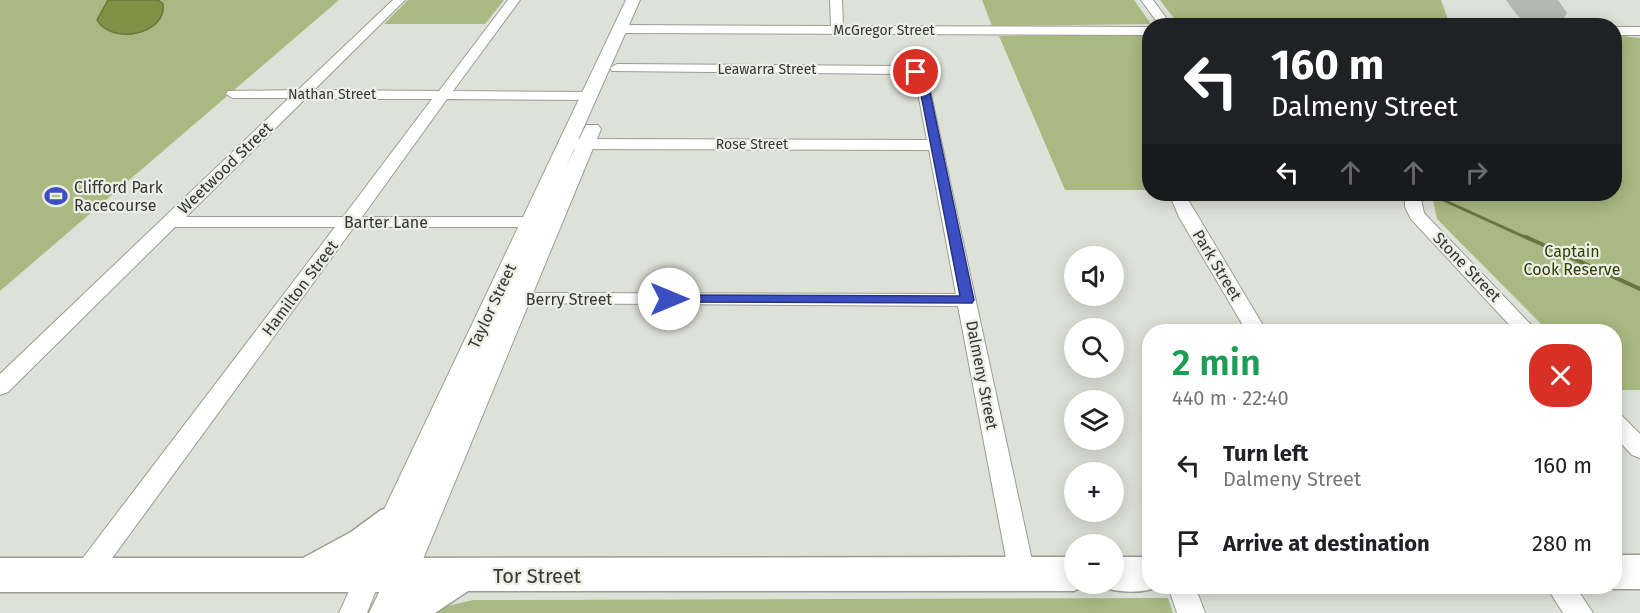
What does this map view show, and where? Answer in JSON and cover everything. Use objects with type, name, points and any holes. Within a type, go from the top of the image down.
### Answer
[{"type":"highway","points":[[309,574],[364,543],[394,521]]},
{"type":"highway","points":[[1622,572],[1640,572]]},
{"type":"highway","points":[[5,581],[85,575],[309,574],[390,588]]},
{"type":"highway","name":"Tor Street","points":[[390,588],[459,576],[1064,574]]},
{"type":"highway","points":[[1124,574],[1142,574]]},
{"type":"main road","name":"Taylor Street","points":[[390,588],[394,521],[507,299],[531,222],[577,144],[617,68],[633,0]]},
{"type":"main road","name":"Taylor Street","points":[[390,588],[507,299],[577,144],[591,93],[646,0]]},
{"type":"street","name":"Weetwood Street","points":[[0,387],[399,0]]},
{"type":"street","name":"Hamilton Street","points":[[85,575],[349,222],[440,94],[514,0]]},
{"type":"street","points":[[836,0],[837,30]]},
{"type":"street","points":[[1147,0],[1160,18]]},
{"type":"street","name":"McGregor Street","points":[[627,29],[1142,31]]},
{"type":"street","points":[[1622,31],[1640,31]]},
{"type":"street","name":"Leawarra Street","points":[[617,68],[900,69],[916,72]]},
{"type":"street","name":"Dalmeny Street","points":[[916,72],[922,78],[1022,574]]},
{"type":"street","name":"Nathan Street","points":[[234,94],[591,93]]},
{"type":"street","name":"Rose Street","points":[[577,144],[936,145]]},
{"type":"street","name":"Park Street","points":[[1180,201],[1252,324]]},
{"type":"street","name":"Stone Street","points":[[1413,201],[1417,214],[1520,324]]},
{"type":"street","name":"Barter Lane","points":[[169,222],[531,222]]},
{"type":"street","name":"Berry Street","points":[[507,299],[967,300]]},
{"type":"street","points":[[1622,430],[1640,449]]},
{"type":"street","name":"Taylor Street","points":[[353,613],[390,588]]},
{"type":"street","name":"Taylor Street","points":[[383,613],[390,588]]},
{"type":"street","points":[[1184,594],[1191,613]]},
{"type":"street","points":[[1565,594],[1579,613]]},
{"type":"green space","name":"Clifford Park Racecourse","points":[[0,0],[339,0],[0,291]]},
{"type":"green space","points":[[408,0],[504,0],[485,24],[384,24]]},
{"type":"green space","points":[[982,0],[1134,0],[1147,18],[1142,18],[1142,24],[992,26]]},
{"type":"green space","points":[[1160,0],[1441,0],[1447,18],[1174,18]]},
{"type":"green space","points":[[1142,34],[1142,190],[1065,190],[999,36]]},
{"type":"green space","name":"Captain Cook Reserve","points":[[1622,36],[1640,38],[1640,390],[1622,390],[1622,324],[1541,324],[1437,219],[1433,201],[1622,201]]},
{"type":"green space","points":[[1168,598],[1173,613],[428,613],[431,610],[473,600]]},
{"type":"shaded area","points":[[108,0],[158,0],[163,4],[162,15],[148,29],[137,33],[114,32],[104,28],[97,20]]},
{"type":"waterway","points":[[1445,201],[1529,239]]},
{"type":"waterway","points":[[1526,237],[1640,289]]},
{"type":"runway","points":[[1531,0],[1542,13]]},
{"type":"place","name":"Clifford Park Racecourse","points":[[56,196]]},
{"type":"route","points":[[669,299],[967,300],[922,78],[921,74],[916,72]]}]
